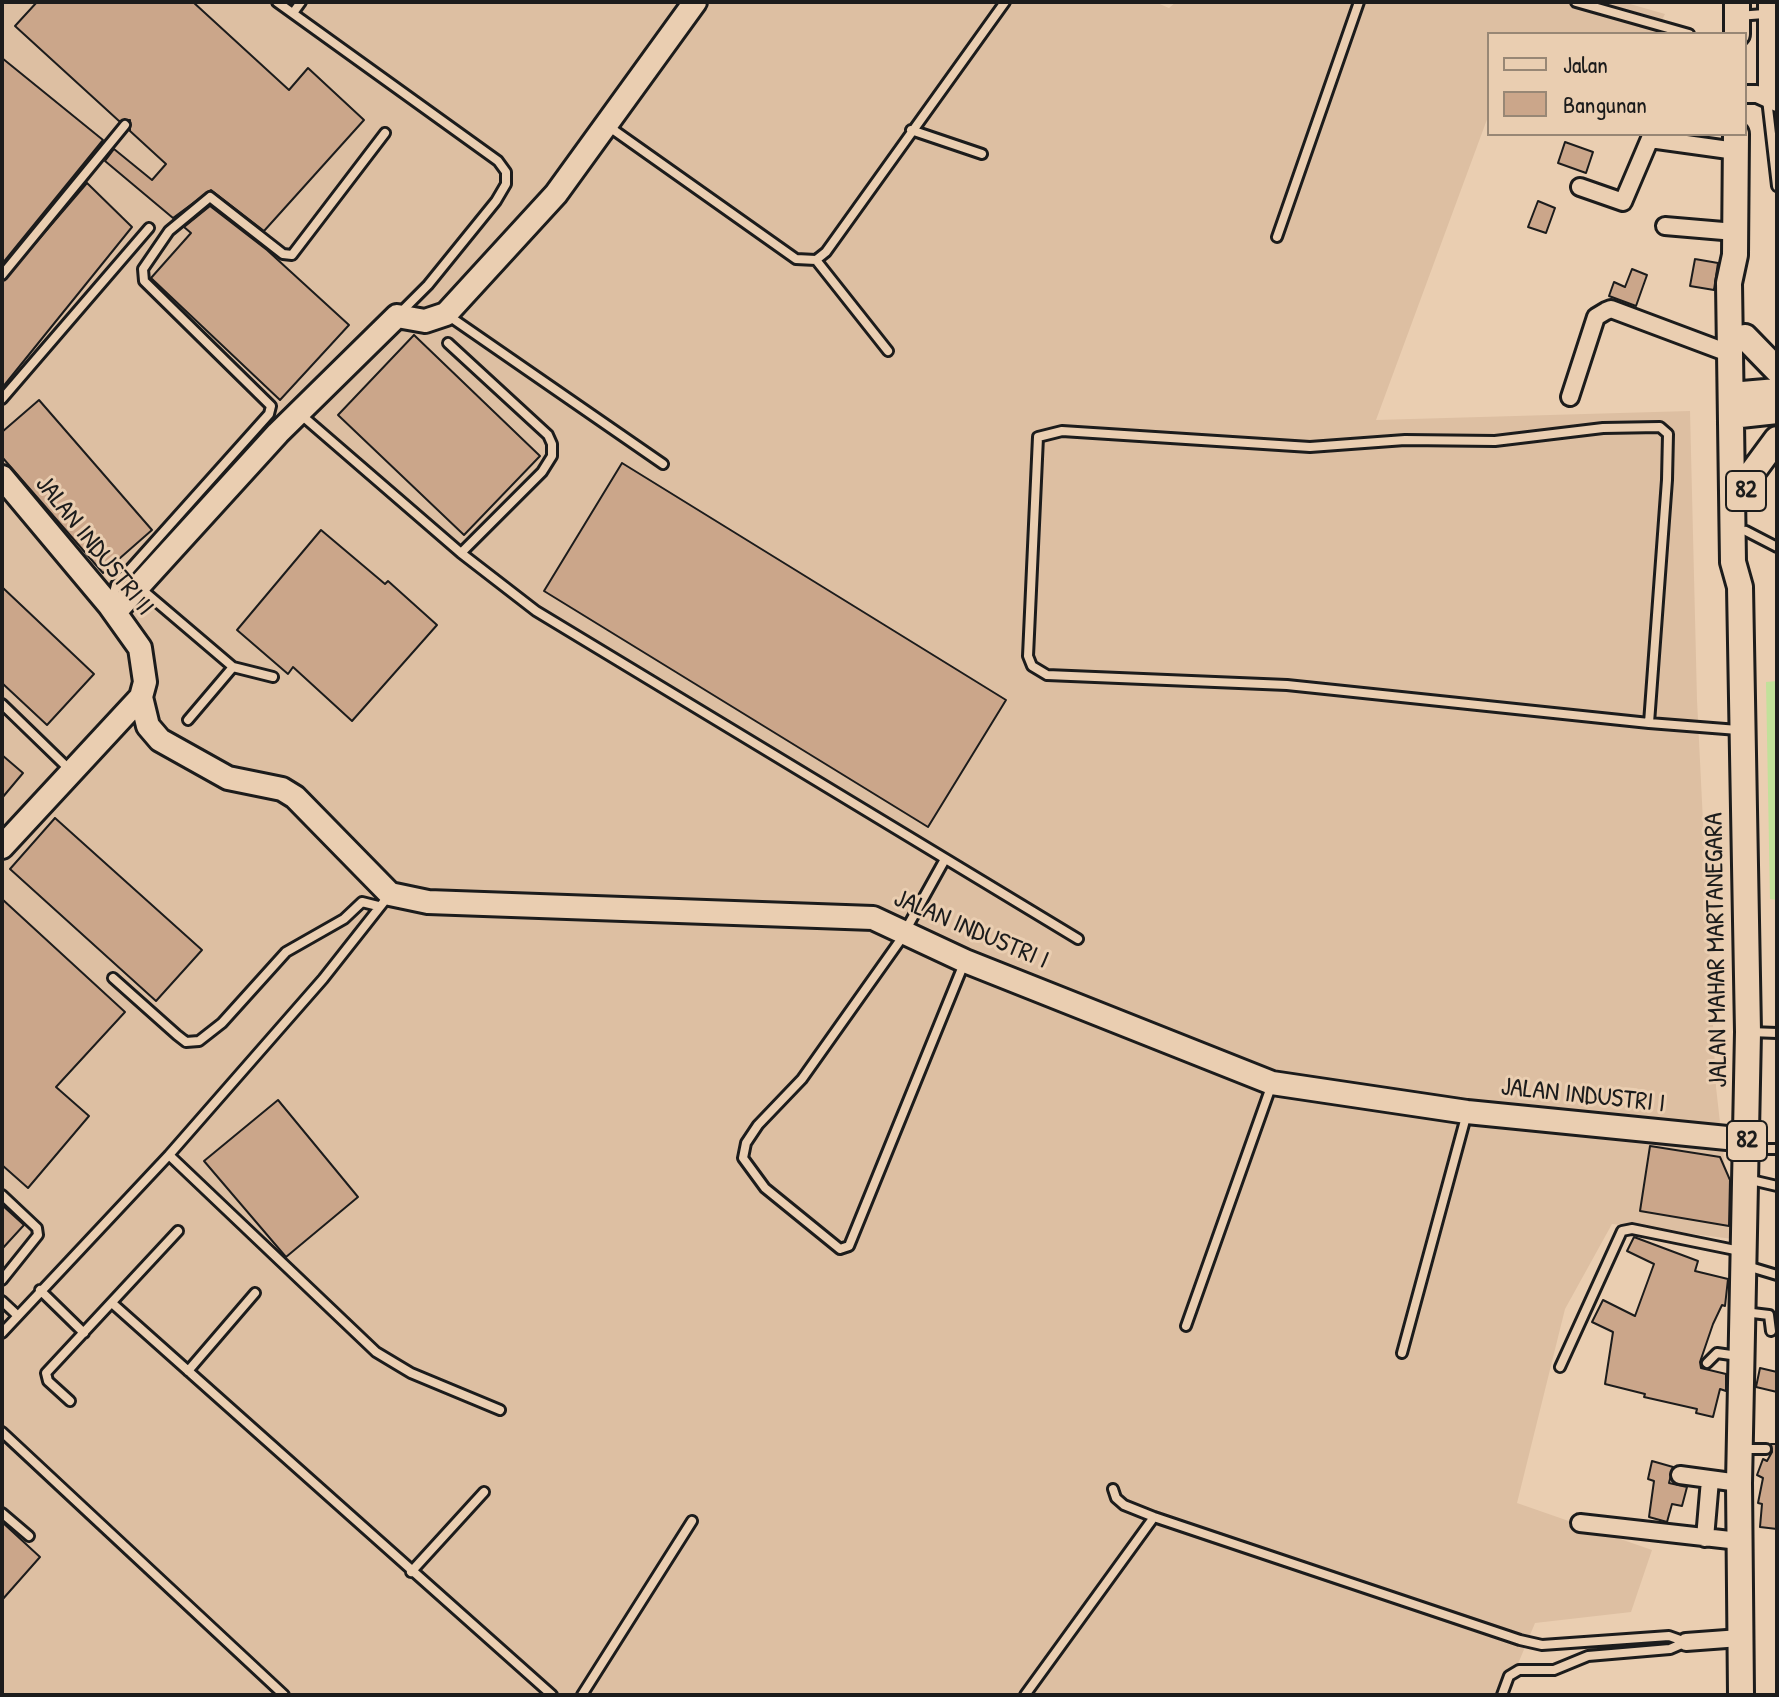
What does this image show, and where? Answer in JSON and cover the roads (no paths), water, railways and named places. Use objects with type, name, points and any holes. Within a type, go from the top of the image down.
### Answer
[{"type":"main road","points":[[113,609],[139,586],[298,413],[397,316],[425,321],[446,314],[556,194],[695,2]]},
{"type":"main road","name":"JALAN MAHAR MARTANEGARA","points":[[1736,142],[1735,243],[1743,283],[1738,346],[1733,562],[1740,587],[1748,1032],[1739,1483],[1741,1695]]},
{"type":"main road","points":[[1738,346],[1777,370]]},
{"type":"main road","points":[[1738,405],[1777,391]]},
{"type":"main road","points":[[1738,405],[1777,411]]},
{"type":"main road","name":"JALAN MAHAR MARTANEGARA","points":[[1738,405],[1746,481],[1747,561],[1740,587]]},
{"type":"main road","points":[[1746,481],[1777,439]]},
{"type":"main road","name":"JALAN INDUSTRI II","points":[[2,477],[113,609],[140,648],[145,682],[141,697]]},
{"type":"main road","points":[[2,847],[141,697]]},
{"type":"main road","points":[[141,697],[148,726],[160,740],[228,778],[282,789],[295,797],[384,900]]},
{"type":"main road","name":"JALAN INDUSTRI I","points":[[384,900],[873,918],[905,930],[965,961],[1272,1083],[1467,1112],[1747,1144]]},
{"type":"street","points":[[1747,94],[1772,100],[1771,10]]},
{"type":"street","points":[[1580,187],[1623,202],[1651,136],[1736,142]]},
{"type":"street","points":[[1665,226],[1735,243]]},
{"type":"street","points":[[1570,397],[1596,317],[1611,309],[1738,346]]},
{"type":"street","points":[[1680,1475],[1739,1483]]},
{"type":"street","points":[[1705,1538],[1710,1480]]},
{"type":"street","points":[[1580,1523],[1739,1541]]},
{"type":"street","points":[[1686,1642],[1740,1638]]},
{"type":"lane","points":[[277,2],[498,161],[506,172],[506,184],[496,201],[428,285],[397,316]]},
{"type":"lane","points":[[293,13],[301,2]]},
{"type":"lane","points":[[606,124],[796,259],[816,260],[826,252],[1005,2]]},
{"type":"lane","points":[[1277,237],[1359,2]]},
{"type":"lane","points":[[1576,2],[1682,32]]},
{"type":"lane","points":[[1737,17],[1771,10]]},
{"type":"lane","points":[[1772,100],[1777,186]]},
{"type":"lane","points":[[2,275],[125,125]]},
{"type":"lane","points":[[911,130],[982,154]]},
{"type":"lane","points":[[113,609],[116,585],[269,414],[271,406],[144,281],[143,269],[169,231],[210,197],[283,254],[292,255],[385,133]]},
{"type":"lane","points":[[2,399],[149,228]]},
{"type":"lane","points":[[816,260],[888,351]]},
{"type":"lane","points":[[446,314],[663,464]]},
{"type":"lane","points":[[448,343],[548,435],[552,444],[552,456],[542,472],[461,553]]},
{"type":"lane","points":[[298,413],[461,553],[536,611],[944,861],[1078,939]]},
{"type":"lane","points":[[1649,723],[1667,480],[1668,434],[1660,427],[1603,428],[1495,441],[1405,440],[1310,447],[1062,431],[1038,437],[1028,656],[1032,666],[1047,675],[1287,685],[1649,723],[1742,730]]},
{"type":"lane","points":[[1746,531],[1777,547]]},
{"type":"lane","points":[[139,586],[233,667],[273,677]]},
{"type":"lane","points":[[188,720],[233,667]]},
{"type":"lane","points":[[2,704],[72,772]]},
{"type":"lane","points":[[944,861],[905,930],[802,1079],[758,1125],[746,1143],[743,1158],[765,1188],[840,1249],[849,1246],[965,961]]},
{"type":"lane","points":[[113,978],[186,1042],[199,1041],[222,1023],[286,952],[344,919],[362,902],[384,900]]},
{"type":"lane","points":[[2,1333],[169,1155],[323,979],[384,900]]},
{"type":"lane","points":[[1748,1032],[1777,1033]]},
{"type":"lane","points":[[1186,1326],[1272,1083]]},
{"type":"lane","points":[[1402,1353],[1467,1112]]},
{"type":"lane","points":[[1747,1144],[1777,1149]]},
{"type":"lane","points":[[169,1155],[376,1352],[411,1373],[500,1410]]},
{"type":"lane","points":[[1746,1179],[1777,1186]]},
{"type":"lane","points":[[2,1195],[37,1228],[38,1235],[2,1280]]},
{"type":"lane","points":[[1560,1367],[1622,1231],[1632,1229],[1745,1258],[1777,1275]]},
{"type":"lane","points":[[70,1401],[48,1381],[46,1373],[178,1231]]},
{"type":"lane","points":[[40,1290],[84,1333]]},
{"type":"lane","points":[[188,1371],[255,1293]]},
{"type":"lane","points":[[2,1301],[17,1315]]},
{"type":"lane","points":[[112,1303],[552,1695]]},
{"type":"lane","points":[[1743,1312],[1769,1315],[1771,1331]]},
{"type":"lane","points":[[1707,1363],[1721,1353],[1743,1357]]},
{"type":"lane","points":[[2,1432],[284,1695]]},
{"type":"lane","points":[[1740,1449],[1766,1449]]},
{"type":"lane","points":[[1113,1489],[1124,1505],[1154,1517],[1520,1640],[1542,1645],[1669,1636],[1686,1642]]},
{"type":"lane","points":[[411,1572],[484,1492]]},
{"type":"lane","points":[[2,1513],[29,1536]]},
{"type":"lane","points":[[1025,1695],[1154,1517]]},
{"type":"lane","points":[[582,1695],[692,1521]]},
{"type":"lane","points":[[1502,1695],[1509,1676],[1519,1670],[1554,1670],[1588,1656],[1670,1649],[1686,1642]]}]
